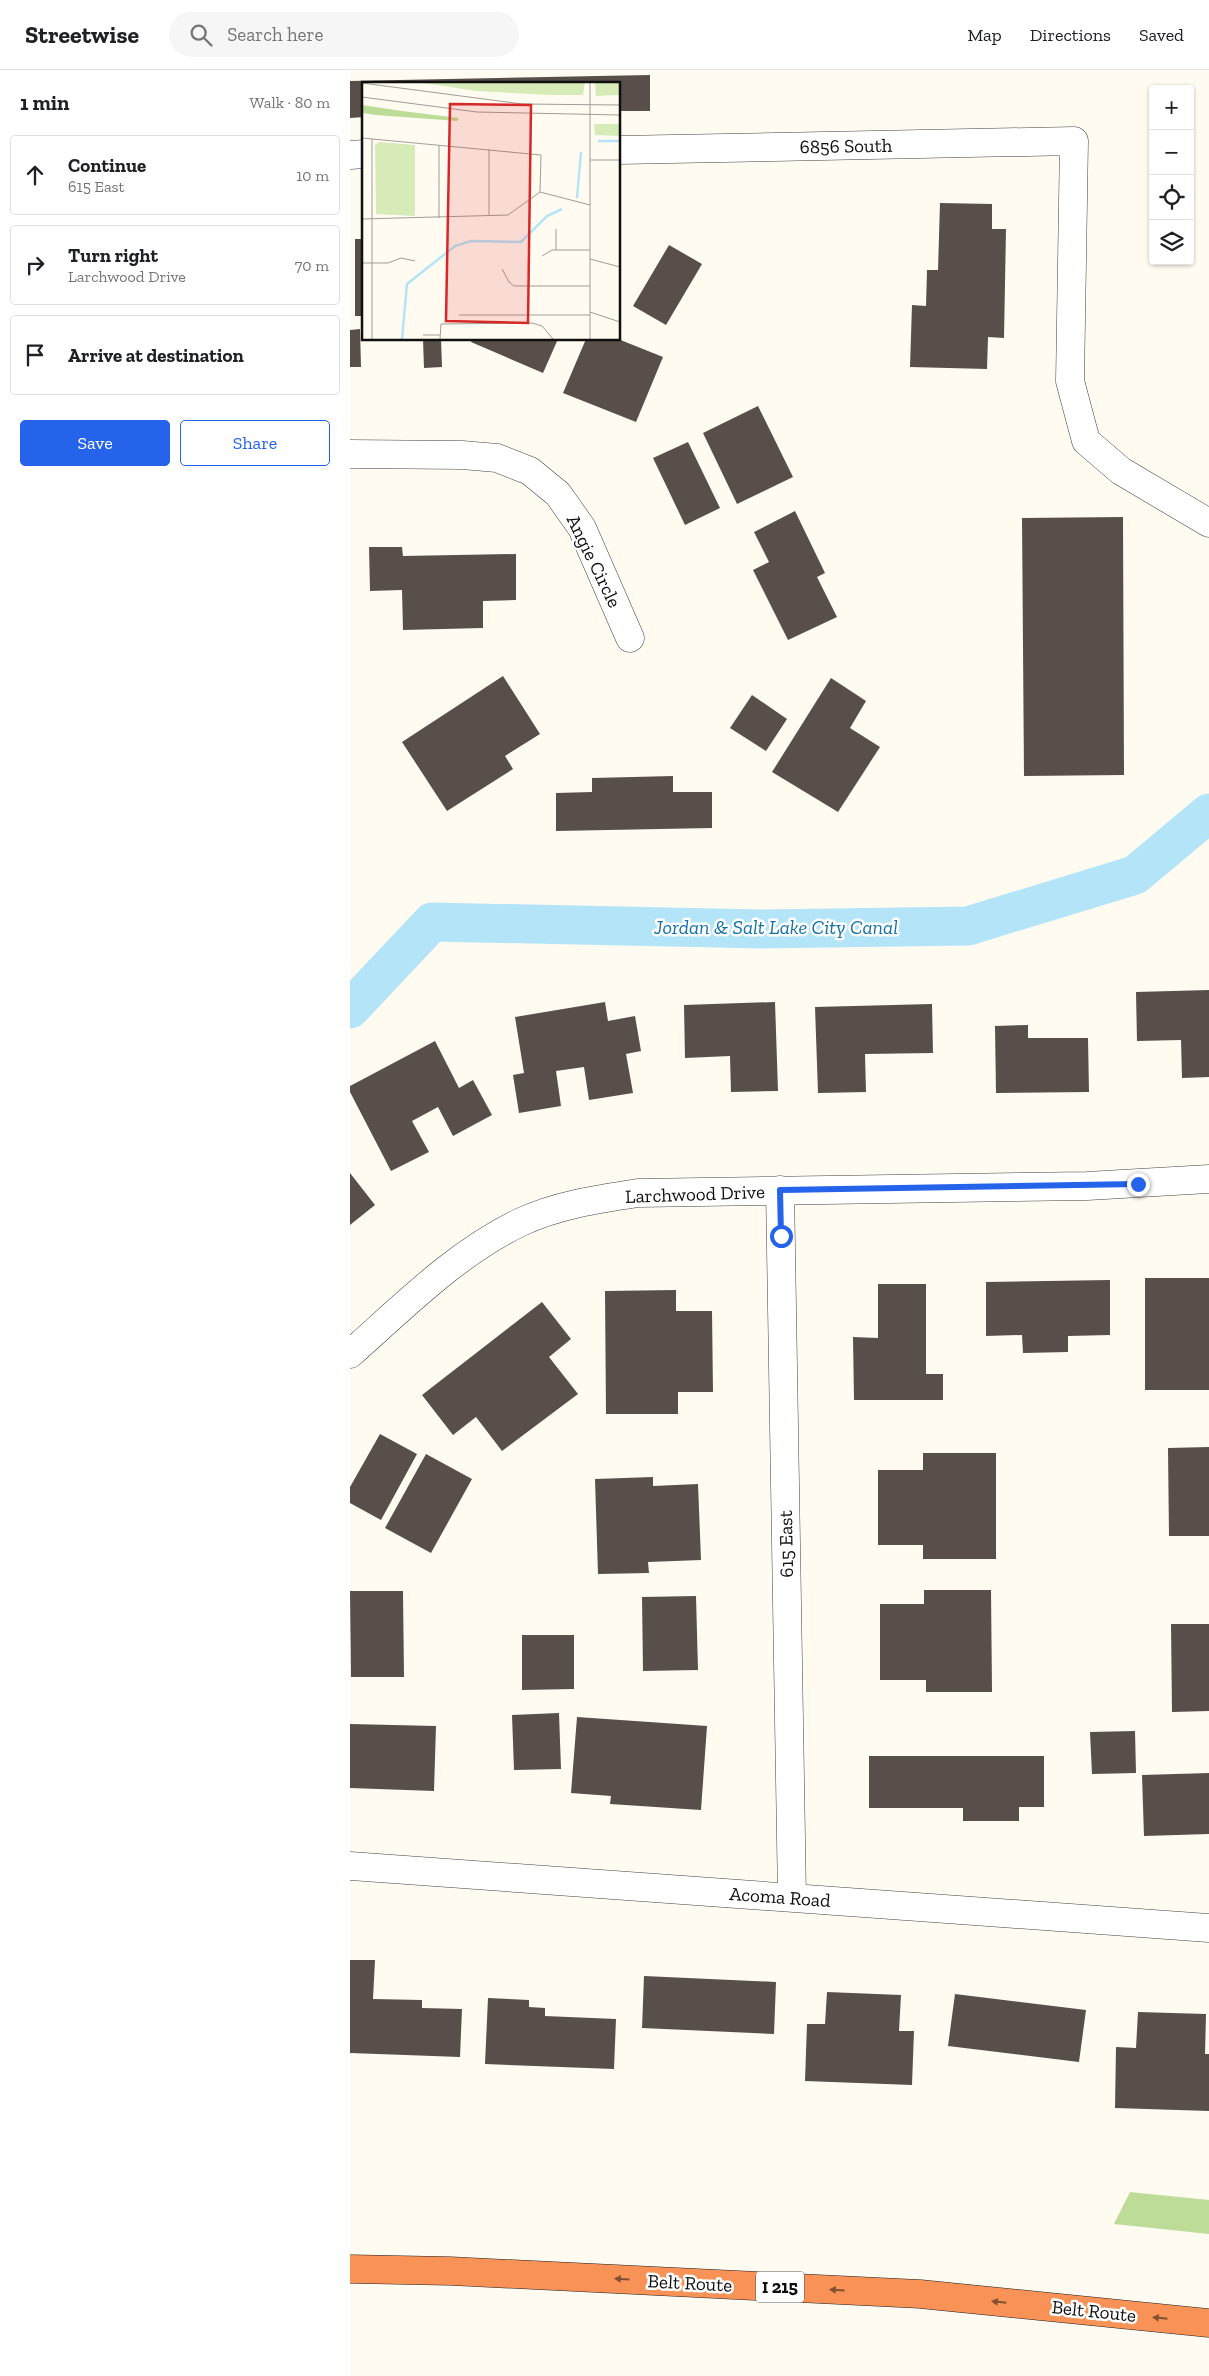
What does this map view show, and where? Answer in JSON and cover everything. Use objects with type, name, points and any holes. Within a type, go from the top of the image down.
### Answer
[{"type":"highway","name":"Belt Route","points":[[350,2270],[459,2271],[920,2294],[1209,2323]]},
{"type":"street","name":"6856 South","points":[[620,150],[1074,141],[1070,381],[1086,441],[1121,471],[1209,523]]},
{"type":"street","name":"Angie Circle","points":[[350,454],[462,455],[497,458],[530,471],[558,494],[582,528],[630,638]]},
{"type":"street","name":"Larchwood Drive","points":[[350,1354],[423,1290],[469,1253],[521,1222],[576,1203],[638,1193],[1087,1186],[1209,1179]]},
{"type":"street","name":"615 East","points":[[780,1190],[792,1897]]},
{"type":"street","name":"Acoma Road","points":[[350,1866],[1209,1928]]},
{"type":"green space","points":[[1130,2192],[1209,2200],[1209,2234],[1114,2224]]},
{"type":"building","points":[[650,75],[650,111],[620,111],[620,82],[362,82],[362,117],[350,118],[350,81]]},
{"type":"building","points":[[940,203],[992,204],[992,229],[1006,229],[1004,338],[988,337],[987,369],[910,367],[912,305],[926,306],[927,270],[938,270]]},
{"type":"building","points":[[355,239],[362,239],[362,316],[355,316]]},
{"type":"building","points":[[669,245],[702,264],[666,325],[633,306]]},
{"type":"building","points":[[360,329],[361,367],[350,367],[350,330]]},
{"type":"building","points":[[423,340],[441,340],[442,367],[424,368]]},
{"type":"building","points":[[472,340],[558,340],[543,373],[471,342]]},
{"type":"building","points":[[586,340],[620,340],[663,357],[636,422],[563,393]]},
{"type":"building","points":[[758,406],[793,477],[737,504],[703,433]]},
{"type":"building","points":[[688,442],[720,508],[685,525],[653,458]]},
{"type":"building","points":[[795,511],[825,573],[817,577],[837,617],[788,640],[753,570],[769,562],[754,532]]},
{"type":"building","points":[[1123,517],[1124,775],[1024,776],[1022,518]]},
{"type":"building","points":[[369,547],[402,547],[403,556],[516,554],[516,600],[483,601],[483,628],[403,630],[402,590],[370,591]]},
{"type":"building","points":[[503,676],[540,734],[505,756],[513,769],[447,811],[402,742]]},
{"type":"building","points":[[831,678],[866,701],[850,728],[880,747],[838,812],[772,772]]},
{"type":"building","points":[[752,695],[787,719],[766,751],[730,728]]},
{"type":"building","points":[[673,776],[673,792],[712,792],[712,828],[556,831],[556,793],[592,792],[592,778]]},
{"type":"building","points":[[1209,990],[1209,1077],[1182,1078],[1181,1040],[1137,1041],[1136,992]]},
{"type":"building","points":[[605,1002],[608,1021],[635,1016],[641,1051],[626,1054],[633,1093],[589,1100],[584,1067],[556,1071],[561,1106],[519,1113],[513,1075],[524,1073],[515,1017]]},
{"type":"building","points":[[775,1002],[778,1091],[731,1092],[730,1056],[685,1058],[684,1005]]},
{"type":"building","points":[[932,1004],[933,1053],[865,1054],[866,1092],[818,1093],[815,1007]]},
{"type":"building","points":[[1028,1025],[1028,1038],[1088,1038],[1089,1092],[996,1093],[995,1026]]},
{"type":"building","points":[[435,1041],[459,1088],[473,1080],[492,1115],[453,1136],[438,1107],[412,1121],[429,1152],[391,1171],[350,1092],[350,1086]]},
{"type":"building","points":[[350,1173],[375,1205],[350,1225]]},
{"type":"building","points":[[1145,1278],[1209,1278],[1209,1390],[1145,1390]]},
{"type":"building","points":[[1110,1280],[1110,1335],[1068,1336],[1068,1352],[1023,1353],[1022,1335],[986,1336],[986,1282]]},
{"type":"building","points":[[878,1284],[926,1284],[926,1374],[943,1374],[943,1400],[854,1400],[853,1337],[878,1338]]},
{"type":"building","points":[[676,1290],[676,1311],[712,1311],[713,1392],[678,1392],[678,1414],[606,1414],[605,1291]]},
{"type":"building","points":[[542,1302],[571,1339],[549,1357],[578,1394],[502,1451],[476,1417],[453,1435],[422,1395]]},
{"type":"building","points":[[380,1434],[417,1454],[381,1520],[350,1503],[350,1487]]},
{"type":"building","points":[[1209,1447],[1209,1536],[1169,1536],[1168,1448]]},
{"type":"building","points":[[923,1453],[996,1453],[996,1559],[923,1559],[923,1545],[878,1545],[878,1470],[923,1470]]},
{"type":"building","points":[[426,1454],[472,1479],[431,1553],[385,1528]]},
{"type":"building","points":[[653,1477],[653,1486],[698,1484],[701,1560],[648,1562],[649,1573],[598,1574],[595,1479]]},
{"type":"building","points":[[924,1590],[991,1590],[992,1692],[926,1692],[926,1680],[880,1680],[880,1604],[924,1604]]},
{"type":"building","points":[[350,1591],[403,1591],[404,1677],[351,1677]]},
{"type":"building","points":[[696,1596],[698,1670],[643,1671],[642,1597]]},
{"type":"building","points":[[1171,1624],[1209,1624],[1209,1711],[1172,1712]]},
{"type":"building","points":[[522,1635],[574,1635],[574,1689],[522,1690]]},
{"type":"building","points":[[559,1713],[561,1769],[514,1770],[512,1715]]},
{"type":"building","points":[[577,1717],[707,1726],[701,1810],[610,1804],[611,1796],[571,1793]]},
{"type":"building","points":[[350,1724],[436,1726],[434,1791],[350,1788]]},
{"type":"building","points":[[1135,1731],[1136,1773],[1092,1774],[1090,1732]]},
{"type":"building","points":[[869,1756],[1044,1756],[1044,1807],[1019,1807],[1019,1821],[963,1821],[963,1808],[869,1808]]},
{"type":"building","points":[[1209,1773],[1209,1834],[1144,1836],[1142,1775]]},
{"type":"building","points":[[350,1960],[375,1960],[373,1999],[422,2000],[422,2008],[462,2009],[460,2057],[350,2053]]},
{"type":"building","points":[[644,1976],[776,1982],[774,2034],[642,2028]]},
{"type":"building","points":[[827,1992],[901,1995],[899,2031],[914,2031],[912,2085],[805,2081],[807,2024],[825,2024]]},
{"type":"building","points":[[955,1994],[1086,2010],[1079,2062],[948,2046]]},
{"type":"building","points":[[488,1998],[529,2000],[529,2007],[545,2008],[545,2016],[616,2019],[614,2069],[485,2064]]},
{"type":"building","points":[[1138,2012],[1206,2014],[1205,2054],[1209,2054],[1209,2111],[1115,2108],[1116,2047],[1136,2048]]},
{"type":"waterway","name":"Jordan & Salt Lake City Canal","points":[[350,1009],[432,922],[762,929],[968,926],[1135,875],[1209,813]]},
{"type":"route","points":[[781,1236],[780,1190],[1138,1184]]}]
